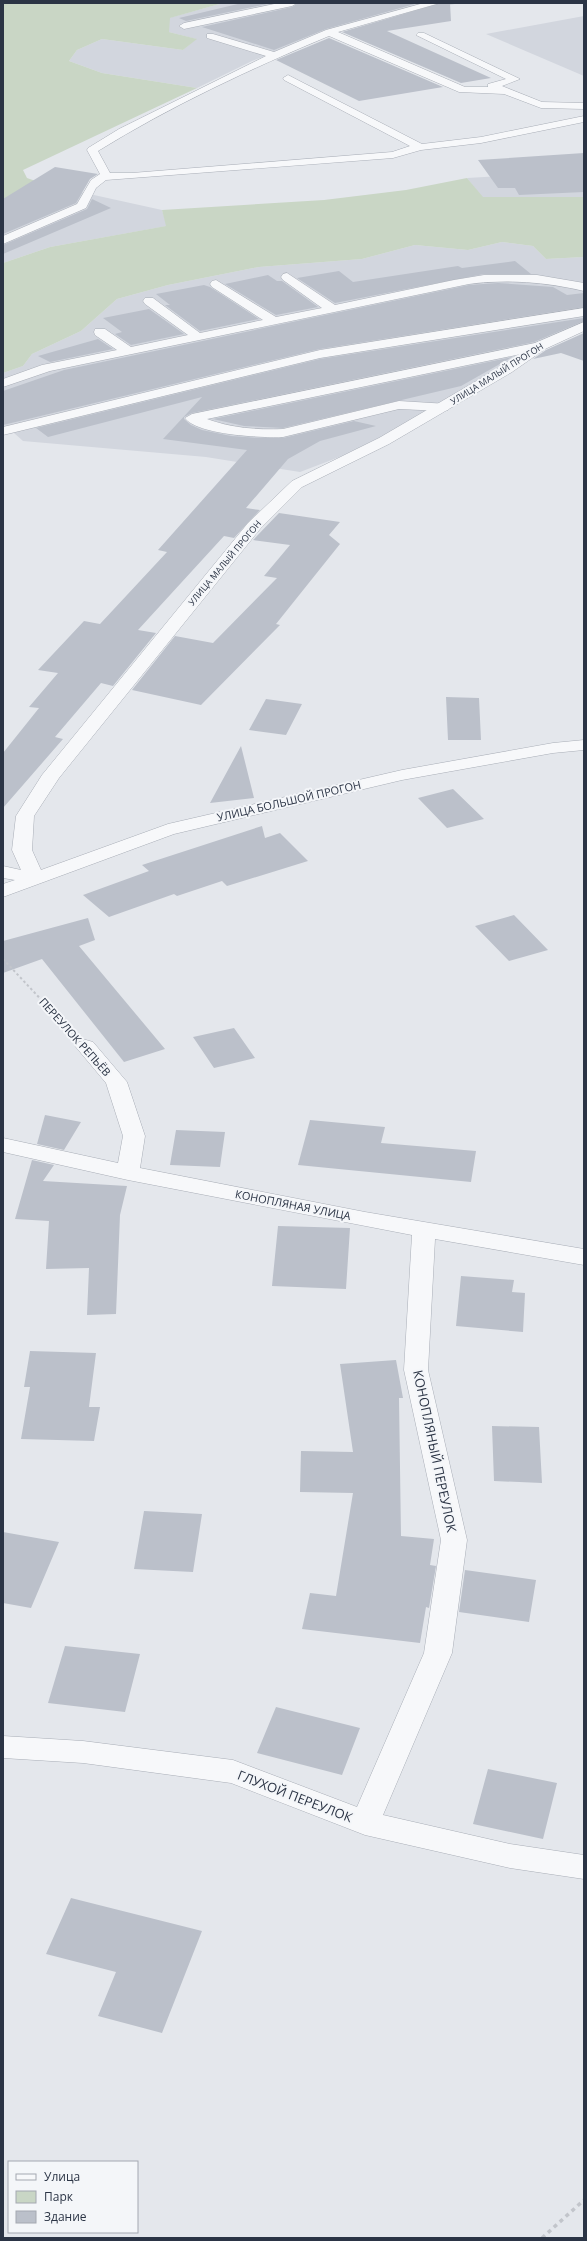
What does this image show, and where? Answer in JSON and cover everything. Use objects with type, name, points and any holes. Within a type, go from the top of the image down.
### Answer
[{"type":"street","name":"УЛИЦА МАЛЫЙ ПРОГОН","points":[[35,878],[22,850],[25,816],[51,775],[254,526],[297,484],[384,441],[507,369],[540,346],[584,326]]},
{"type":"street","name":"УЛИЦА БОЛЬШОЙ ПРОГОН","points":[[3,891],[168,830],[402,775],[552,748],[584,745]]},
{"type":"street","points":[[3,872],[35,878]]},
{"type":"street","name":"ПЕРЕУЛОК РЕПЬЁВ","points":[[86,1046],[116,1082],[134,1136],[128,1173]]},
{"type":"street","name":"КОНОПЛЯНАЯ УЛИЦА","points":[[3,1145],[128,1173],[424,1231],[584,1257]]},
{"type":"street","name":"КОНОПЛЯНЫЙ ПЕРЕУЛОК","points":[[365,1823],[438,1653],[454,1540],[416,1370],[424,1231]]},
{"type":"street","name":"ГЛУХОЙ ПЕРЕУЛОК","points":[[3,1747],[83,1752],[234,1772],[365,1823],[510,1856],[584,1867]]},
{"type":"lane","points":[[184,26],[292,3]]},
{"type":"lane","points":[[106,175],[92,150],[123,131],[275,55],[329,32],[435,3]]},
{"type":"lane","points":[[329,32],[463,90],[504,91]]},
{"type":"lane","points":[[421,35],[516,79],[492,86],[541,105],[584,106]]},
{"type":"lane","points":[[210,36],[275,55]]},
{"type":"lane","points":[[288,78],[420,147]]},
{"type":"lane","points":[[3,240],[82,206],[93,182],[106,175],[132,176],[393,155],[420,147],[481,140],[584,119]]},
{"type":"lane","points":[[287,277],[333,310]]},
{"type":"lane","points":[[3,383],[47,368],[333,310],[448,283],[489,278],[530,278],[584,287]]},
{"type":"lane","points":[[216,284],[275,322]]},
{"type":"lane","points":[[149,301],[198,337]]},
{"type":"lane","points":[[3,431],[320,354],[584,312]]},
{"type":"lane","points":[[100,332],[128,351]]},
{"type":"lane","points":[[443,407],[399,405],[283,433],[263,435],[210,427],[192,418],[540,346]]},
{"type":"path","name":"ПЕРЕУЛОК РЕПЬЁВ","points":[[3,959],[86,1046]]},
{"type":"path","points":[[542,2238],[584,2200]]},
{"type":"shaded area","points":[[223,3],[460,3],[339,27],[252,61],[197,88],[102,73],[69,61],[77,50],[102,39],[183,50],[196,39],[169,32],[169,18]]},
{"type":"shaded area","points":[[584,16],[584,76],[486,34]]},
{"type":"shaded area","points":[[584,171],[584,197],[482,197],[467,178]]},
{"type":"shaded area","points":[[44,184],[162,210],[167,226],[50,247],[3,263],[3,203]]},
{"type":"shaded area","points":[[502,242],[533,246],[546,259],[584,257],[584,324],[501,368],[400,428],[342,456],[300,472],[206,457],[23,441],[14,433],[3,435],[3,373],[23,366],[32,354],[81,331],[117,299],[168,285],[259,267],[362,259],[415,245],[468,250]]},
{"type":"green space","points":[[3,3],[223,3],[170,18],[169,32],[197,39],[183,50],[102,39],[77,50],[69,61],[102,73],[197,88],[23,170],[27,178],[44,184],[3,203]]},
{"type":"green space","points":[[467,178],[483,197],[584,197],[584,257],[546,259],[533,246],[502,242],[468,250],[415,245],[362,259],[259,267],[168,285],[117,299],[81,331],[32,354],[23,366],[3,373],[3,263],[50,247],[166,226],[162,210],[324,200],[406,190]]},
{"type":"building","points":[[242,3],[272,3],[186,21],[179,18]]},
{"type":"building","points":[[298,3],[418,3],[326,29],[274,50],[202,27],[292,7]]},
{"type":"building","points":[[441,3],[450,3],[451,21],[387,31],[491,78],[461,83],[342,32]]},
{"type":"building","points":[[329,38],[443,87],[359,101],[276,60]]},
{"type":"building","points":[[584,153],[584,192],[519,195],[515,188],[498,188],[478,160]]},
{"type":"building","points":[[55,167],[98,174],[90,179],[76,203],[3,234],[3,199]]},
{"type":"building","points":[[92,199],[111,208],[3,254],[3,245],[87,209]]},
{"type":"building","points":[[515,261],[531,274],[484,274],[335,303],[297,278],[339,271],[353,282],[458,266],[462,268]]},
{"type":"building","points":[[268,275],[277,281],[282,281],[318,307],[276,315],[225,284]]},
{"type":"building","points":[[498,283],[553,287],[567,295],[584,293],[584,307],[320,349],[3,425],[3,391],[64,370],[469,285]]},
{"type":"building","points":[[204,285],[210,287],[259,319],[200,331],[165,305],[170,305],[156,294]]},
{"type":"building","points":[[149,309],[184,334],[131,345],[115,334],[122,332],[103,318]]},
{"type":"building","points":[[584,318],[584,321],[534,342],[192,413],[184,417],[184,419],[191,425],[202,430],[231,436],[261,438],[283,438],[354,421],[376,426],[320,441],[288,459],[246,508],[260,510],[234,538],[224,536],[138,630],[156,633],[113,686],[101,683],[55,737],[63,739],[3,808],[3,753],[39,708],[29,707],[58,673],[38,670],[84,621],[100,624],[167,552],[158,550],[247,450],[163,439],[202,397],[48,437],[36,428],[320,359]]},
{"type":"building","points":[[584,333],[584,361],[561,353],[533,359],[546,350]]},
{"type":"building","points":[[98,339],[113,349],[50,362],[38,356]]},
{"type":"building","points":[[512,357],[461,386],[283,428],[244,426],[213,419]]},
{"type":"building","points":[[279,513],[340,522],[329,535],[340,544],[276,624],[280,625],[201,705],[132,690],[175,636],[213,643],[277,578],[264,576],[290,545],[253,540]]},
{"type":"building","points":[[446,697],[479,698],[481,740],[448,740]]},
{"type":"building","points":[[266,699],[302,704],[286,735],[249,730]]},
{"type":"building","points":[[241,746],[254,798],[210,803]]},
{"type":"building","points":[[453,789],[484,819],[447,828],[418,798]]},
{"type":"building","points":[[262,826],[265,838],[280,833],[308,861],[227,886],[222,881],[177,896],[174,894],[109,917],[83,895],[149,871],[142,865]]},
{"type":"building","points":[[514,915],[548,950],[509,961],[475,926]]},
{"type":"building","points":[[88,918],[95,940],[79,946],[165,1049],[124,1062],[42,959],[3,973],[3,941]]},
{"type":"building","points":[[234,1028],[255,1058],[214,1068],[193,1037]]},
{"type":"building","points":[[45,1115],[81,1122],[64,1150],[37,1144]]},
{"type":"building","points":[[310,1120],[385,1127],[381,1143],[476,1151],[471,1182],[298,1165]]},
{"type":"building","points":[[176,1130],[225,1132],[220,1167],[170,1165]]},
{"type":"building","points":[[32,1160],[54,1165],[43,1181],[127,1186],[120,1215],[116,1314],[87,1315],[89,1268],[46,1269],[49,1221],[15,1219]]},
{"type":"building","points":[[278,1226],[350,1228],[346,1289],[272,1286]]},
{"type":"building","points":[[461,1276],[514,1280],[512,1292],[525,1293],[523,1332],[456,1326]]},
{"type":"building","points":[[30,1351],[96,1353],[89,1407],[100,1407],[94,1441],[21,1439],[30,1387],[24,1387]]},
{"type":"building","points":[[396,1360],[403,1398],[399,1398],[401,1536],[434,1539],[430,1565],[436,1566],[429,1608],[426,1607],[420,1643],[302,1629],[310,1593],[336,1596],[353,1493],[300,1492],[301,1451],[353,1452],[340,1364]]},
{"type":"building","points":[[492,1426],[539,1427],[542,1483],[494,1481]]},
{"type":"building","points":[[144,1511],[202,1514],[193,1572],[134,1569]]},
{"type":"building","points":[[3,1532],[59,1542],[31,1608],[3,1603]]},
{"type":"building","points":[[465,1570],[536,1580],[529,1622],[459,1612]]},
{"type":"building","points":[[65,1646],[140,1654],[125,1712],[48,1703]]},
{"type":"building","points":[[276,1707],[360,1728],[342,1775],[257,1753]]},
{"type":"building","points":[[488,1769],[557,1783],[543,1839],[473,1824]]},
{"type":"building","points":[[71,1898],[202,1931],[162,2033],[98,2016],[116,1972],[46,1954]]}]
